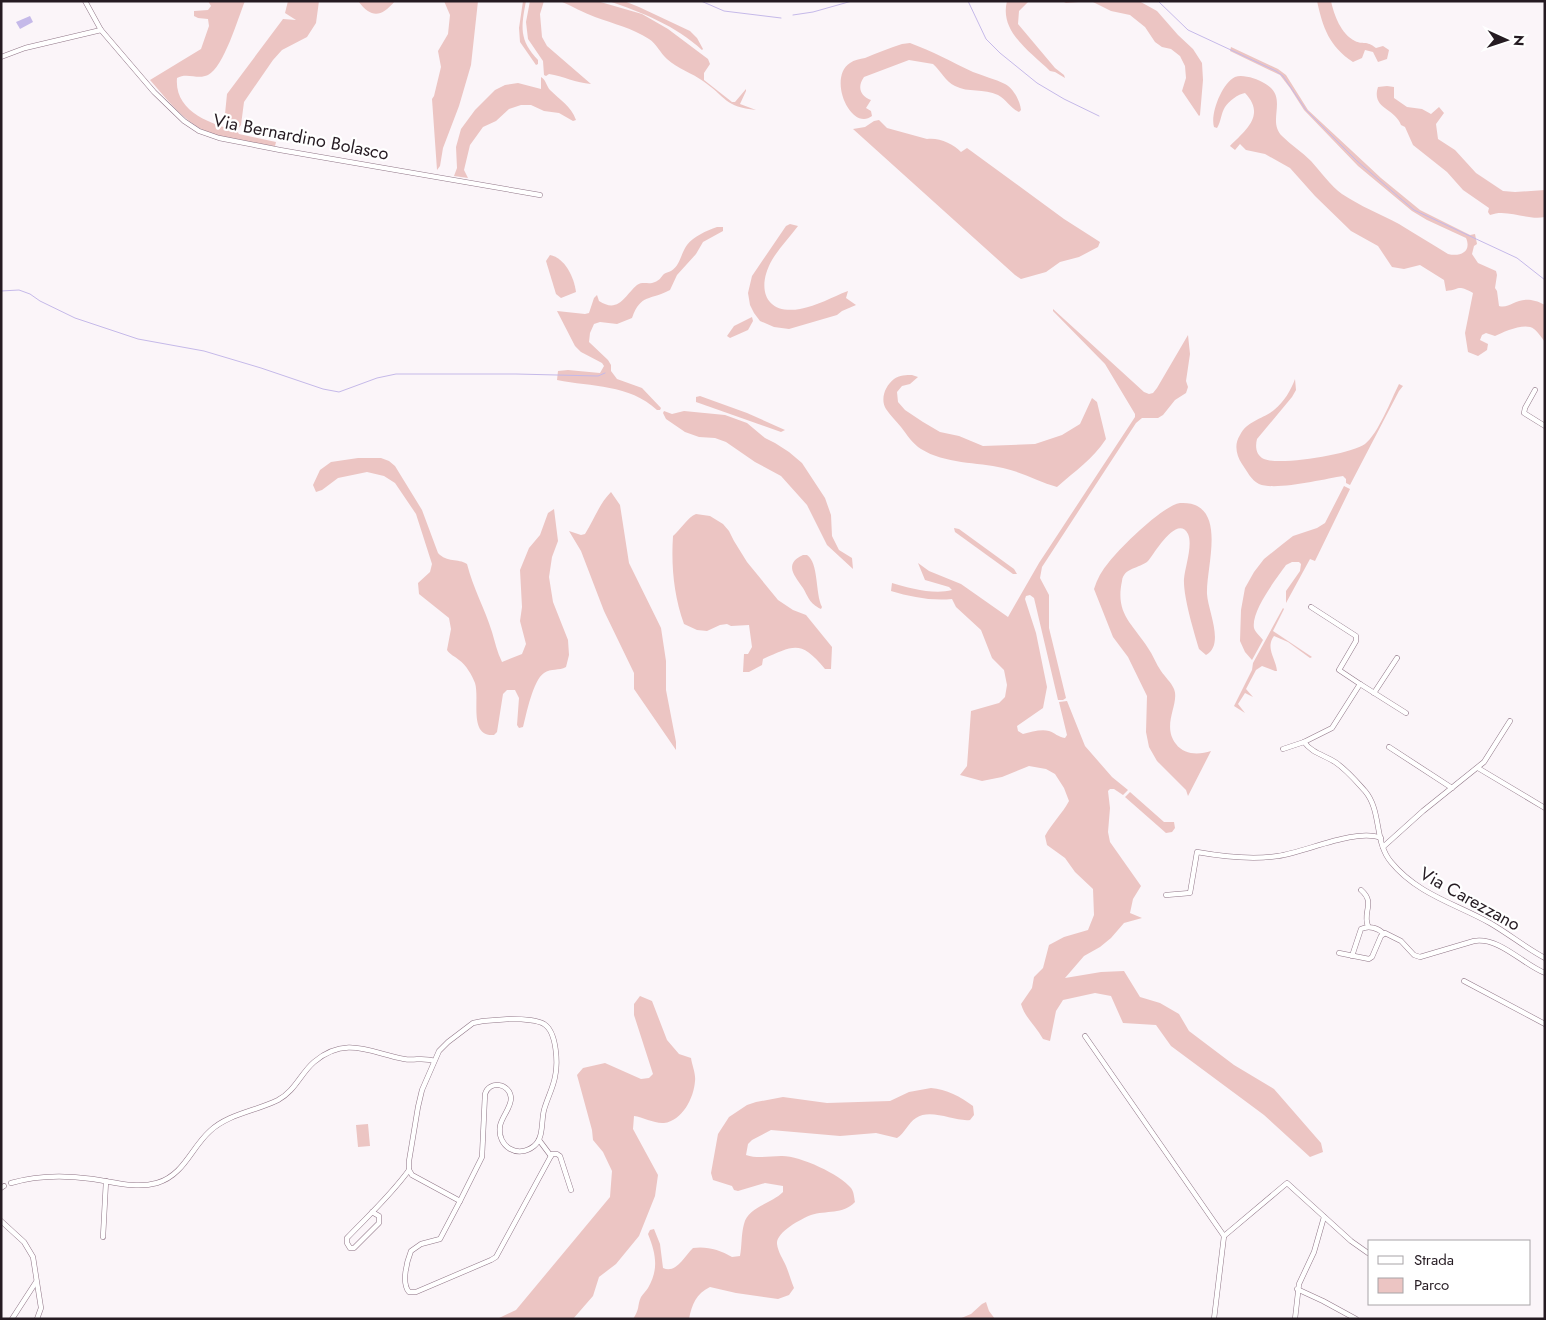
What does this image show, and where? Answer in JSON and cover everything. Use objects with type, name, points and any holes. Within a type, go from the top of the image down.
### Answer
[{"type":"street","name":"Via Bernardino Bolasco","points":[[85,1],[101,30],[161,100],[186,123],[208,134],[280,150],[540,195]]},
{"type":"street","points":[[1,57],[25,48],[101,30]]},
{"type":"street","points":[[1536,390],[1524,408],[1524,413],[1545,426]]},
{"type":"street","points":[[1311,607],[1356,636],[1356,641],[1339,670],[1406,713]]},
{"type":"street","points":[[1374,693],[1397,658]]},
{"type":"street","points":[[1283,749],[1304,742],[1333,727],[1360,684]]},
{"type":"street","points":[[1383,846],[1419,814],[1478,768],[1490,756],[1510,721]]},
{"type":"street","name":"Via Carezzano","points":[[1304,742],[1311,751],[1331,760],[1344,769],[1368,795],[1374,807],[1380,838],[1391,863],[1416,886],[1495,926],[1545,958]]},
{"type":"street","points":[[1389,747],[1452,788]]},
{"type":"street","points":[[1478,768],[1545,808]]},
{"type":"street","points":[[1166,895],[1190,893],[1197,852],[1224,857],[1266,857],[1303,851],[1352,837],[1371,835],[1380,838]]},
{"type":"street","points":[[1361,890],[1369,902],[1366,918],[1368,926]]},
{"type":"street","points":[[1352,956],[1362,929],[1368,926],[1401,941],[1416,956],[1422,958],[1474,941],[1486,941],[1545,973]]},
{"type":"street","points":[[1339,953],[1366,959],[1372,958],[1384,934]]},
{"type":"street","points":[[1464,981],[1545,1024]]},
{"type":"street","points":[[372,1212],[379,1216],[379,1223],[354,1248],[350,1248],[346,1243],[347,1238],[372,1212],[398,1185],[409,1170],[422,1090],[439,1051],[468,1026],[477,1022],[514,1019],[538,1022],[545,1025],[554,1037],[556,1071],[543,1114],[539,1140],[533,1146],[522,1151],[513,1151],[505,1146],[500,1136],[500,1128],[510,1102],[510,1095],[506,1088],[500,1085],[489,1088],[485,1094],[482,1157],[440,1239],[420,1245],[412,1251],[405,1284],[406,1289],[409,1292],[416,1292],[495,1258],[550,1156],[556,1154],[560,1156],[570,1190]]},
{"type":"street","points":[[1086,1036],[1224,1236],[1214,1319]]},
{"type":"street","points":[[11,1183],[60,1176],[140,1185],[152,1184],[165,1180],[183,1167],[200,1142],[214,1128],[227,1120],[281,1098],[293,1089],[314,1062],[332,1052],[357,1047],[406,1060],[428,1058],[434,1060]]},
{"type":"street","points":[[539,1140],[550,1156]]},
{"type":"street","points":[[409,1170],[411,1174],[460,1201]]},
{"type":"street","points":[[103,1237],[106,1181]]},
{"type":"street","points":[[1224,1236],[1287,1183],[1324,1217],[1368,1253]]},
{"type":"street","points":[[1295,1319],[1301,1279],[1314,1252],[1324,1217]]},
{"type":"street","points":[[1,1221],[31,1251],[41,1309],[37,1319]]},
{"type":"street","points":[[12,1319],[36,1282]]},
{"type":"street","points":[[1298,1290],[1356,1319]]},
{"type":"green space","points":[[208,1],[245,1],[225,53],[214,70],[208,75],[200,77],[181,76],[177,78],[181,100],[196,115],[216,125],[237,131],[239,134],[276,142],[275,146],[224,138],[205,131],[183,116],[150,80],[201,49],[209,26],[208,19],[194,16],[194,11],[208,10],[211,6]]},
{"type":"green space","points":[[288,1],[319,1],[316,23],[307,37],[282,50],[273,60],[244,102],[241,125],[238,129],[234,129],[228,122],[225,114],[227,94],[283,19],[296,20],[285,13]]},
{"type":"green space","points":[[358,1],[395,1],[381,13],[377,14],[368,11]]},
{"type":"green space","points":[[444,1],[478,1],[471,65],[459,106],[443,148],[440,166],[437,170],[432,99],[441,67],[438,51],[448,34],[450,15]]},
{"type":"green space","points":[[523,1],[526,1],[523,33],[527,46],[538,60],[536,65],[520,42],[519,28]]},
{"type":"green space","points":[[530,1],[544,1],[540,14],[542,37],[547,46],[591,84],[549,74],[544,75],[543,61],[528,39],[526,22]]},
{"type":"green space","points":[[560,1],[597,1],[642,14],[668,29],[708,59],[710,64],[704,73],[704,80],[732,102],[735,102],[746,89],[740,104],[756,110],[732,104],[703,81],[671,62],[652,41],[643,35]]},
{"type":"green space","points":[[608,1],[624,1],[690,31],[697,38],[703,49],[670,27]]},
{"type":"green space","points":[[1007,1],[1029,1],[1019,11],[1018,24],[1065,78],[1050,71],[1018,41],[1008,22],[1006,12]]},
{"type":"green space","points":[[1062,1],[1091,1],[1066,3]]},
{"type":"green space","points":[[1091,1],[1139,1],[1157,11],[1193,49],[1202,63],[1203,80],[1199,116],[1182,91],[1186,78],[1185,66],[1180,56],[1171,49],[1162,47],[1155,42],[1145,27],[1130,15],[1111,11]]},
{"type":"green space","points":[[1317,1],[1331,1],[1336,18],[1346,34],[1358,42],[1370,44],[1376,48],[1383,46],[1389,50],[1387,59],[1378,62],[1373,52],[1365,50],[1362,58],[1353,62],[1345,56],[1328,36]]},
{"type":"green space","points":[[910,43],[973,72],[1005,84],[1016,96],[1021,110],[1019,112],[1016,111],[1001,97],[993,93],[955,86],[933,64],[909,60],[864,77],[860,88],[862,94],[871,100],[866,108],[871,111],[872,116],[864,119],[856,117],[844,101],[841,91],[843,70],[853,61]]},
{"type":"green space","points":[[1231,47],[1278,69],[1286,75],[1308,110],[1381,178],[1420,210],[1470,235],[1475,234],[1477,244],[1474,246],[1472,254],[1478,263],[1496,271],[1495,288],[1499,306],[1508,306],[1522,300],[1536,301],[1545,305],[1545,342],[1534,329],[1520,327],[1495,336],[1486,333],[1482,335],[1480,340],[1488,344],[1487,350],[1478,356],[1468,352],[1465,333],[1473,293],[1461,288],[1446,291],[1444,280],[1420,265],[1404,269],[1392,267],[1378,246],[1351,231],[1315,196],[1290,168],[1265,154],[1246,150],[1240,144],[1235,150],[1230,146],[1251,122],[1254,108],[1245,93],[1239,95],[1225,107],[1217,128],[1214,127],[1213,121],[1218,99],[1230,80],[1235,77],[1258,80],[1272,89],[1276,95],[1276,123],[1282,136],[1311,161],[1338,191],[1399,224],[1448,254],[1457,255],[1466,250],[1466,238],[1412,211],[1358,166],[1304,110],[1280,75],[1230,51]]},
{"type":"green space","points":[[541,77],[550,90],[568,107],[576,120],[573,121],[559,113],[544,111],[531,105],[521,105],[509,109],[496,121],[483,127],[470,145],[464,170],[468,178],[454,176],[457,168],[456,147],[461,129],[475,110],[495,90],[505,85],[518,83],[541,89]]},
{"type":"green space","points":[[1378,87],[1394,87],[1394,98],[1407,107],[1422,109],[1431,114],[1439,107],[1444,113],[1436,124],[1438,139],[1455,150],[1476,173],[1503,191],[1545,190],[1545,217],[1538,218],[1503,213],[1490,215],[1488,212],[1489,208],[1463,190],[1447,172],[1413,145],[1405,127],[1378,100]]},
{"type":"green space","points":[[879,120],[887,128],[927,139],[941,140],[954,146],[961,152],[967,148],[1064,219],[1100,242],[1098,247],[1079,257],[1060,262],[1046,272],[1021,279],[853,129],[865,127]]},
{"type":"green space","points":[[790,224],[798,226],[778,251],[767,270],[765,289],[767,297],[772,304],[788,310],[806,308],[848,291],[846,298],[856,305],[837,315],[789,329],[774,327],[760,321],[750,305],[748,293],[752,276],[786,226]]},
{"type":"green space","points":[[717,227],[723,227],[723,231],[703,242],[696,254],[677,275],[670,290],[643,301],[635,310],[632,318],[617,324],[600,322],[594,324],[590,333],[589,342],[608,360],[611,365],[611,371],[617,379],[642,388],[661,408],[660,410],[634,395],[622,391],[557,380],[558,371],[600,373],[604,366],[602,363],[581,352],[575,346],[557,311],[589,313],[594,298],[597,295],[599,301],[606,304],[612,305],[621,302],[637,285],[655,282],[674,269],[685,248],[693,239]]},
{"type":"green space","points":[[550,255],[560,260],[568,269],[576,292],[561,298],[556,294],[546,261]]},
{"type":"green space","points":[[1053,309],[1144,392],[1149,394],[1153,393],[1157,388],[1188,335],[1190,354],[1186,393],[1175,400],[1163,415],[1158,418],[1142,418],[1136,423],[1042,567],[1040,578],[1049,595],[1049,628],[1066,698],[1063,700],[1058,700],[1034,598],[1030,595],[1026,596],[1025,599],[1036,633],[1047,687],[1043,708],[1017,726],[1018,731],[1023,734],[1046,730],[1065,738],[1067,735],[1059,702],[1067,701],[1085,746],[1112,777],[1128,790],[1123,795],[1114,789],[1108,791],[1110,808],[1108,832],[1110,842],[1141,886],[1133,899],[1130,913],[1142,918],[1124,923],[1111,938],[1084,956],[1065,978],[1101,972],[1124,971],[1140,997],[1160,1003],[1179,1014],[1189,1031],[1234,1065],[1274,1089],[1321,1143],[1323,1152],[1310,1157],[1264,1115],[1171,1046],[1156,1025],[1123,1023],[1111,996],[1095,993],[1063,1000],[1056,1011],[1050,1041],[1043,1039],[1025,1014],[1021,1004],[1032,988],[1034,977],[1043,968],[1049,945],[1064,937],[1088,930],[1094,915],[1093,889],[1075,872],[1065,858],[1047,845],[1045,836],[1069,801],[1064,788],[1055,774],[1046,769],[1029,766],[1002,777],[982,781],[960,775],[967,766],[971,711],[999,703],[1005,697],[1007,685],[1004,670],[992,658],[981,630],[956,607],[952,599],[921,598],[891,591],[892,583],[914,589],[937,592],[952,590],[949,587],[925,580],[918,563],[929,571],[961,584],[1008,617],[1039,563],[1135,417],[1105,364]]},
{"type":"green space","points":[[752,317],[753,321],[748,330],[730,338],[727,336],[734,326]]},
{"type":"green space","points":[[912,375],[918,377],[910,384],[902,386],[897,392],[898,402],[905,410],[940,432],[959,436],[983,446],[1035,444],[1062,435],[1080,424],[1092,398],[1097,402],[1106,439],[1089,459],[1057,487],[1010,470],[951,460],[930,454],[915,445],[886,409],[883,401],[886,389],[894,379]]},
{"type":"green space","points":[[1295,379],[1296,390],[1292,397],[1257,439],[1257,450],[1264,459],[1285,461],[1315,458],[1346,452],[1365,444],[1375,433],[1399,384],[1403,386],[1350,485],[1346,483],[1346,479],[1343,476],[1312,482],[1266,486],[1254,480],[1240,461],[1236,446],[1243,430],[1278,407],[1287,396]]},
{"type":"green space","points":[[700,396],[747,413],[785,430],[781,432],[696,402],[696,397]]},
{"type":"green space","points":[[664,411],[672,414],[684,411],[725,415],[747,423],[765,438],[789,452],[802,463],[825,498],[831,515],[832,536],[839,550],[852,558],[853,569],[827,545],[807,505],[781,476],[755,462],[726,442],[715,438],[699,437],[685,432],[666,419]]},
{"type":"green space","points":[[358,458],[381,458],[395,466],[422,510],[438,553],[445,558],[467,564],[502,662],[522,654],[526,644],[520,621],[522,607],[520,570],[529,548],[540,535],[548,513],[554,509],[558,541],[552,557],[549,577],[553,602],[568,640],[569,655],[566,667],[547,671],[536,683],[530,698],[523,727],[519,728],[517,725],[519,698],[515,690],[507,690],[503,694],[497,732],[494,735],[486,734],[481,730],[478,724],[474,680],[464,665],[447,650],[451,629],[449,618],[419,594],[418,583],[430,572],[432,564],[416,514],[395,483],[384,476],[367,472],[338,478],[322,490],[316,492],[313,485],[320,470],[331,462]]},
{"type":"green space","points":[[1344,486],[1350,489],[1315,561],[1310,559],[1286,603],[1286,591],[1300,571],[1301,564],[1299,562],[1292,562],[1286,565],[1260,604],[1254,621],[1254,628],[1263,640],[1252,660],[1245,652],[1240,641],[1241,610],[1245,588],[1264,559],[1293,536],[1317,528],[1325,523]]},
{"type":"green space","points":[[611,492],[620,505],[629,563],[661,628],[666,661],[666,690],[676,750],[634,689],[634,673],[604,611],[581,551],[569,531],[581,535],[585,534]]},
{"type":"green space","points":[[1180,503],[1195,505],[1204,511],[1209,520],[1212,545],[1207,594],[1215,636],[1212,650],[1206,655],[1199,649],[1189,614],[1184,579],[1189,539],[1188,534],[1183,529],[1172,532],[1148,561],[1123,576],[1120,592],[1126,617],[1174,689],[1175,701],[1170,730],[1176,744],[1187,752],[1202,753],[1211,751],[1188,796],[1186,790],[1157,761],[1149,747],[1146,732],[1147,696],[1128,657],[1113,637],[1094,589],[1104,568],[1142,528],[1163,511]]},
{"type":"green space","points":[[696,514],[710,516],[723,524],[747,562],[778,600],[793,610],[806,615],[832,647],[831,669],[825,669],[809,653],[803,649],[796,648],[782,651],[763,659],[762,665],[749,672],[743,672],[744,654],[748,654],[752,647],[749,625],[720,625],[707,631],[697,630],[684,624],[674,581],[672,559],[673,536]]},
{"type":"green space","points":[[954,528],[959,529],[1014,569],[1017,574],[1013,574],[955,532]]},
{"type":"green space","points":[[803,555],[807,555],[811,559],[815,571],[821,609],[810,600],[792,570],[793,562]]},
{"type":"green space","points":[[1283,608],[1273,631],[1312,657],[1310,658],[1288,642],[1274,636],[1271,649],[1277,671],[1262,666],[1256,670],[1246,689],[1253,697],[1245,693],[1238,704],[1245,713],[1234,706],[1252,670],[1253,663]]},
{"type":"green space","points":[[1130,792],[1164,822],[1174,822],[1175,828],[1172,832],[1166,833],[1125,797]]},
{"type":"green space","points":[[640,996],[652,1001],[667,1040],[679,1054],[691,1058],[695,1078],[694,1088],[686,1108],[676,1118],[660,1123],[634,1116],[633,1129],[658,1175],[655,1196],[639,1236],[616,1264],[599,1277],[593,1296],[573,1319],[497,1319],[516,1310],[610,1197],[612,1171],[603,1152],[593,1140],[577,1075],[583,1068],[605,1063],[641,1079],[649,1078],[653,1074],[634,1015],[634,1004]]},
{"type":"green space","points":[[931,1088],[953,1094],[973,1106],[974,1115],[970,1120],[964,1120],[929,1114],[922,1115],[913,1120],[897,1138],[876,1133],[840,1136],[771,1130],[748,1144],[746,1155],[759,1157],[781,1156],[808,1162],[838,1177],[851,1188],[853,1193],[855,1202],[845,1209],[811,1215],[790,1226],[780,1235],[777,1244],[779,1253],[794,1288],[789,1295],[778,1299],[710,1287],[695,1300],[689,1319],[633,1319],[637,1313],[641,1297],[648,1288],[654,1274],[655,1261],[648,1234],[650,1230],[654,1229],[660,1244],[663,1268],[672,1269],[676,1267],[693,1248],[708,1248],[732,1257],[740,1256],[746,1218],[783,1192],[783,1186],[765,1183],[738,1191],[734,1190],[732,1186],[713,1180],[711,1173],[718,1134],[729,1117],[747,1105],[783,1097],[827,1103],[890,1101],[909,1092]]},
{"type":"green space","points":[[368,1124],[370,1146],[358,1147],[356,1125]]},
{"type":"green space","points":[[986,1302],[989,1311],[995,1319],[959,1319],[971,1314]]},
{"type":"shaded area","points":[[30,16],[33,22],[20,29],[16,22]]},
{"type":"waterway","points":[[701,1],[724,11],[781,18]]},
{"type":"waterway","points":[[793,15],[813,12],[852,1]]},
{"type":"waterway","points":[[968,1],[986,39],[1000,53],[1037,83],[1099,116]]},
{"type":"waterway","points":[[1158,1],[1188,30],[1283,76],[1306,110],[1357,161],[1414,210],[1517,258],[1545,280]]},
{"type":"waterway","points":[[1,291],[19,290],[75,318],[138,339],[204,351],[323,389],[339,392],[377,378],[396,374],[598,376],[605,373]]}]
